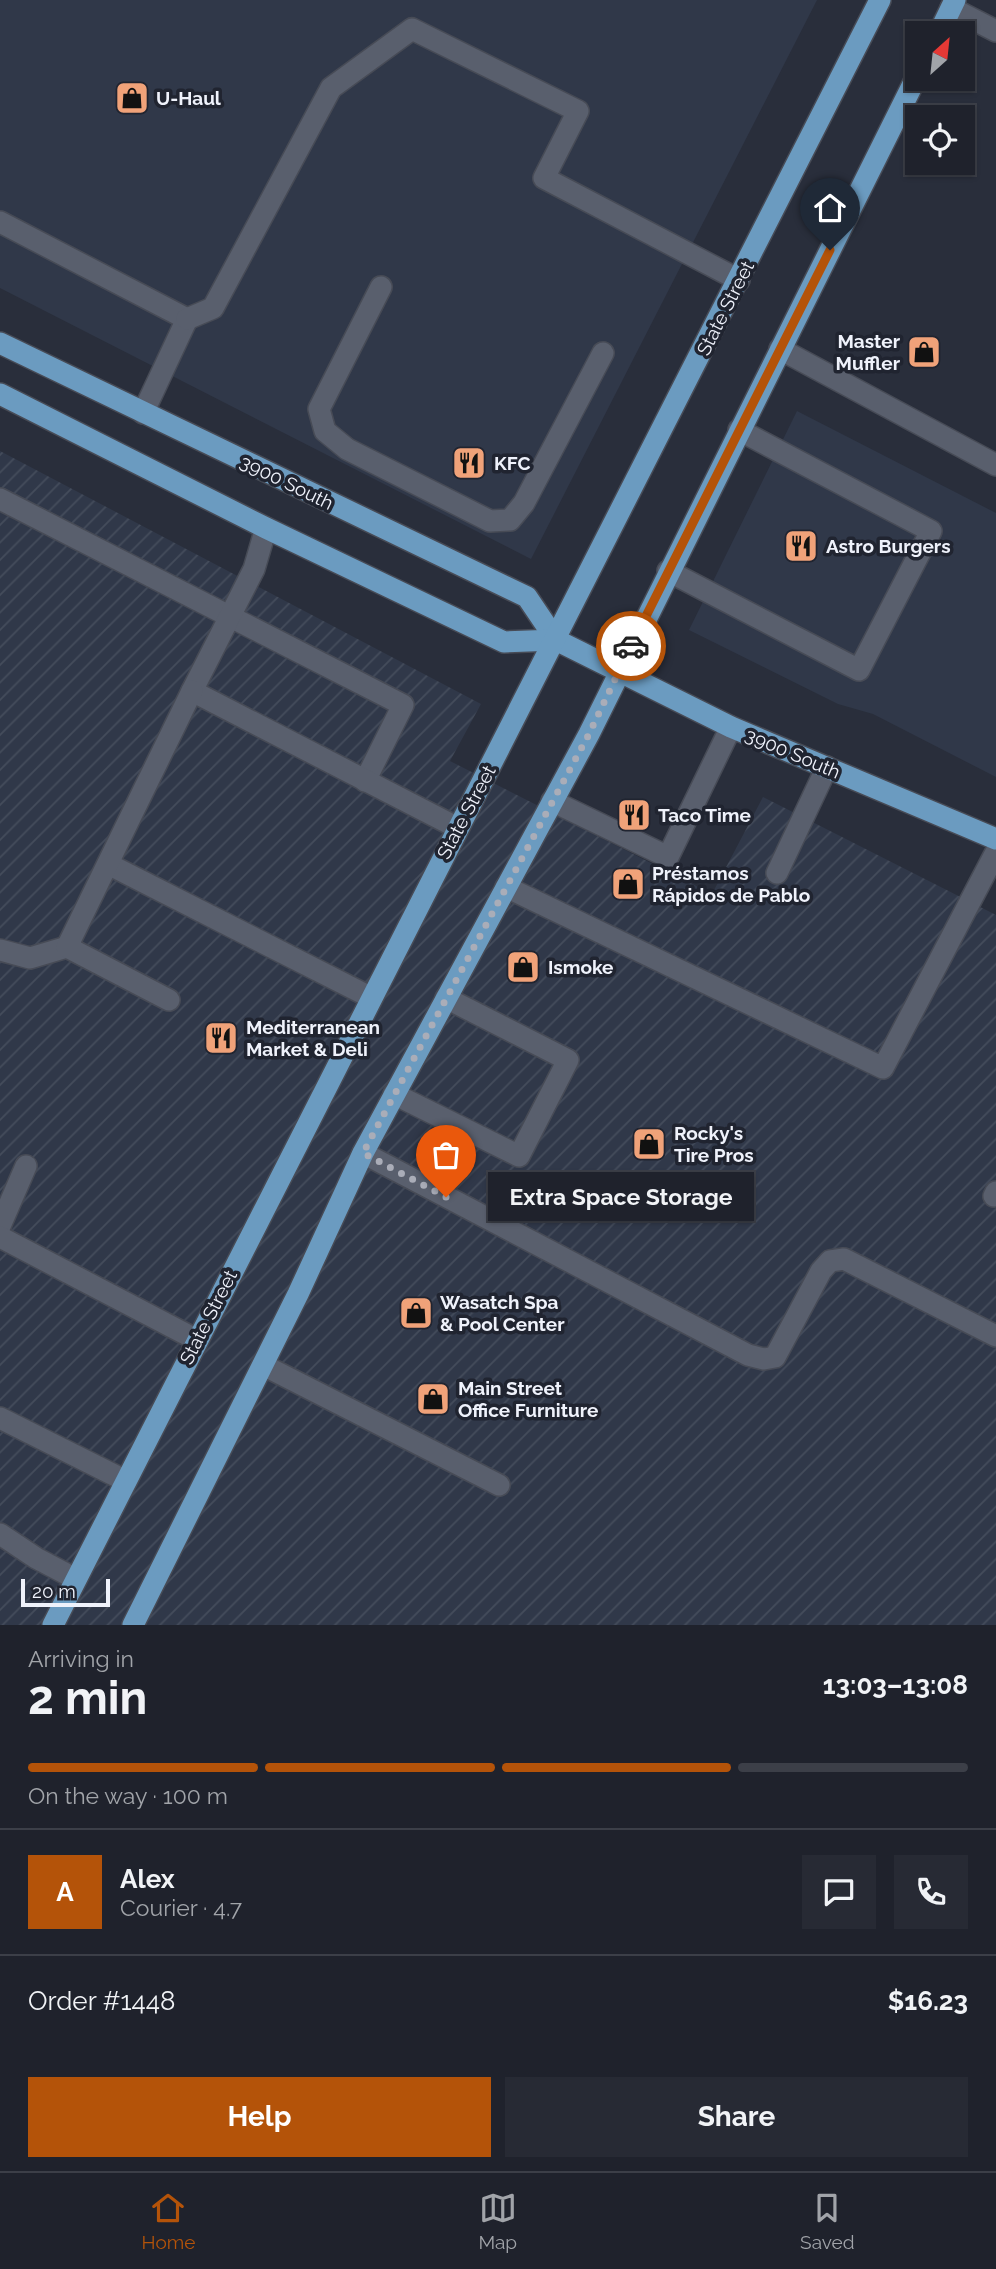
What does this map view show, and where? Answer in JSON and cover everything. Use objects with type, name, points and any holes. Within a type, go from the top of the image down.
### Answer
[{"type":"main road","name":"State Street","points":[[53,1625],[370,997],[556,640],[880,0]]},
{"type":"main road","points":[[945,21],[953,4]]},
{"type":"main road","points":[[133,1625],[363,1153],[620,672],[909,91]]},
{"type":"main road","name":"3900 South","points":[[0,343],[527,597],[556,640]]},
{"type":"main road","name":"3900 South","points":[[0,394],[266,528],[504,642],[556,640],[731,727],[996,839]]},
{"type":"lane","points":[[953,4],[996,31]]},
{"type":"lane","points":[[142,413],[187,319],[213,308],[331,88],[412,29],[578,111],[544,178],[739,279]]},
{"type":"lane","points":[[0,222],[187,319]]},
{"type":"lane","points":[[381,287],[319,409],[325,430],[347,449],[490,521],[509,520],[524,503],[603,353]]},
{"type":"lane","points":[[780,349],[996,465]]},
{"type":"lane","points":[[668,571],[859,670],[931,531],[739,430]]},
{"type":"lane","points":[[0,499],[403,705],[365,780]]},
{"type":"lane","points":[[67,947],[254,569],[266,528]]},
{"type":"lane","points":[[192,691],[458,828]]},
{"type":"lane","points":[[552,801],[632,842],[668,857],[731,727]]},
{"type":"lane","points":[[778,873],[827,767]]},
{"type":"lane","points":[[506,887],[883,1068],[996,852]]},
{"type":"lane","points":[[108,863],[370,997]]},
{"type":"lane","points":[[0,950],[30,958],[67,947],[169,1000]]},
{"type":"lane","points":[[394,1094],[519,1156],[568,1060],[446,998]]},
{"type":"lane","points":[[363,1153],[748,1355],[764,1359],[775,1357],[821,1271],[830,1261],[844,1259],[996,1336]]},
{"type":"lane","points":[[0,1226],[26,1166]]},
{"type":"lane","points":[[0,1237],[197,1340]]},
{"type":"lane","points":[[262,1365],[499,1485]]},
{"type":"lane","points":[[0,1418],[126,1481]]},
{"type":"lane","points":[[0,1534],[36,1558],[76,1578]]},
{"type":"shaded area","points":[[0,0],[817,0],[531,559],[0,288]]},
{"type":"shaded area","points":[[797,411],[996,513],[996,777],[873,714],[838,704],[689,630]]},
{"type":"shaded area","points":[[0,451],[481,704],[450,761],[712,894],[763,797],[996,915],[996,1625],[0,1625]]},
{"type":"way so far","points":[[446,1197],[363,1153],[589,734],[631,646]]},
{"type":"place","name":"U-Haul","points":[[132,98]]},
{"type":"place","name":"Master Muffler","points":[[924,352]]},
{"type":"place","name":"KFC","points":[[469,463]]},
{"type":"place","name":"Astro Burgers","points":[[801,546]]},
{"type":"place","name":"Taco Time","points":[[634,815]]},
{"type":"place","name":"Préstamos Rápidos de Pablo","points":[[628,884]]},
{"type":"place","name":"Ismoke","points":[[523,967]]},
{"type":"place","name":"Mediterranean Market & Deli","points":[[221,1038]]},
{"type":"place","name":"Rocky's Tire Pros","points":[[649,1144]]},
{"type":"place","name":"Extra Space Storage","points":[[446,1197]]},
{"type":"place","name":"Wasatch Spa & Pool Center","points":[[416,1313]]},
{"type":"place","name":"Main Street Office Furniture","points":[[433,1399]]},
{"type":"route","points":[[631,646],[830,250]]}]
